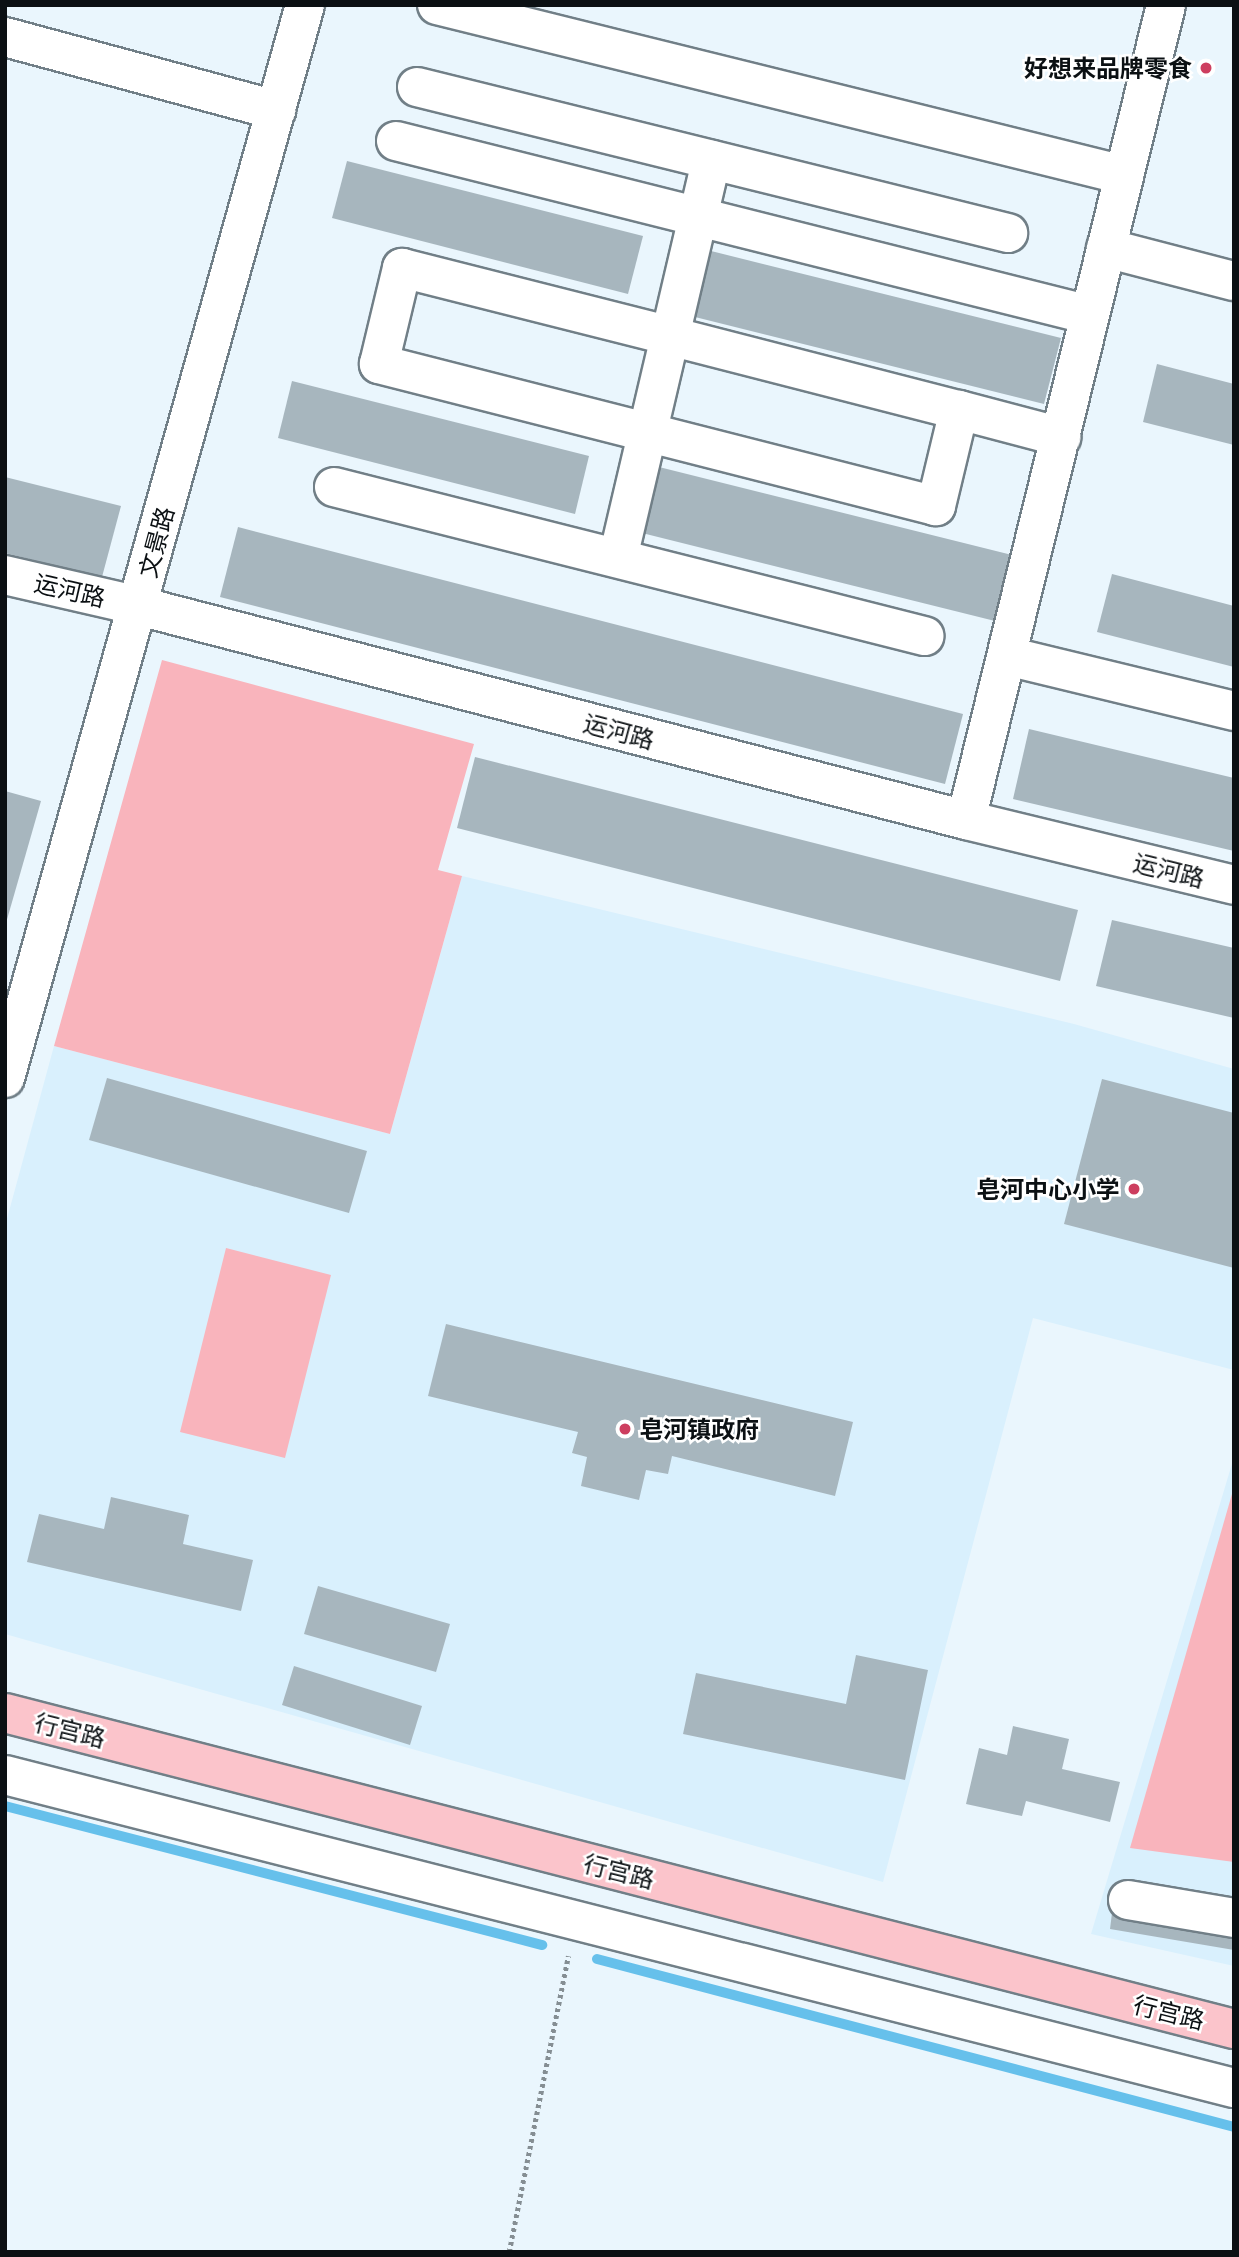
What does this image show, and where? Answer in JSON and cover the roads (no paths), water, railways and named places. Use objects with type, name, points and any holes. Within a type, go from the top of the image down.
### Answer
[{"type":"main road","name":"行宫路","points":[[5,1713],[1234,2029]]},
{"type":"street","name":"文景路","points":[[5,1078],[305,5]]},
{"type":"street","points":[[437,5],[1124,175]]},
{"type":"street","points":[[966,820],[1166,5]]},
{"type":"street","points":[[5,37],[276,110]]},
{"type":"street","points":[[417,87],[1008,233]]},
{"type":"street","points":[[396,141],[1090,315]]},
{"type":"street","points":[[618,558],[711,160]]},
{"type":"street","points":[[1106,248],[1234,281]]},
{"type":"street","points":[[959,410],[936,506],[379,365],[402,268],[959,410],[1060,437]]},
{"type":"street","points":[[334,487],[924,636]]},
{"type":"street","name":"运河路","points":[[5,575],[139,606],[966,820],[1234,885]]},
{"type":"street","points":[[1007,656],[1234,711]]},
{"type":"street","points":[[5,1775],[1234,2088]]},
{"type":"street","points":[[1128,1900],[1234,1918]]},
{"type":"waterway","points":[[5,1806],[542,1945]]},
{"type":"waterway","points":[[597,1959],[1234,2127]]},
{"type":"place","name":"好想来品牌零食","points":[[1206,68]]},
{"type":"place","name":"皂河中心小学","points":[[1134,1189]]},
{"type":"place","name":"皂河镇政府","points":[[625,1429]]}]
